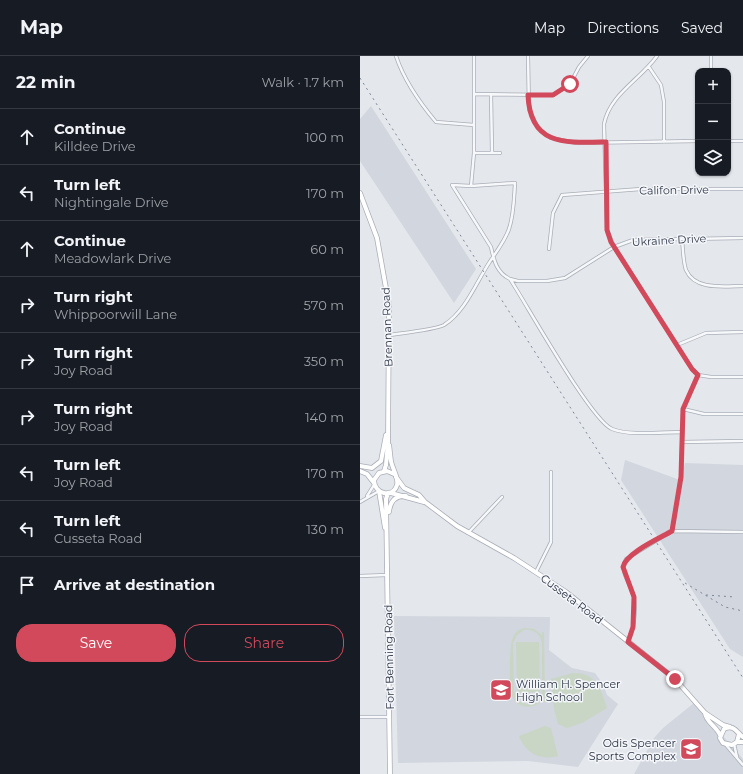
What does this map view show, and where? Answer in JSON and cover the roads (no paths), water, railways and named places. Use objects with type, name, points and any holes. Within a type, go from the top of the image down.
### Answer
[{"type":"street","points":[[396,56],[403,73],[419,100],[436,122],[474,125]]},
{"type":"street","points":[[471,186],[474,153],[474,56]]},
{"type":"street","points":[[528,56],[529,109],[538,128],[551,138],[577,143],[695,141]]},
{"type":"street","points":[[474,94],[553,95],[570,84],[579,67],[588,56]]},
{"type":"street","points":[[657,56],[649,68],[624,90],[610,108],[604,124],[606,142],[607,230],[614,248],[692,369],[698,375],[711,377],[743,377]]},
{"type":"street","points":[[711,56],[711,68]]},
{"type":"street","points":[[649,68],[661,85],[664,102],[664,142]]},
{"type":"street","points":[[491,94],[492,153]]},
{"type":"street","points":[[731,141],[743,141]]},
{"type":"street","points":[[474,153],[500,153]]},
{"type":"street","points":[[389,335],[442,325],[459,310],[493,256],[498,249],[509,230],[515,183],[471,186],[452,185],[491,247],[493,256],[497,269],[502,275],[510,279],[584,398],[601,421],[612,429],[625,432],[682,432]]},
{"type":"street","name":"Califon Drive","points":[[549,249],[553,213],[562,195],[606,193],[641,189],[743,189]]},
{"type":"street","name":"Brennan Road","points":[[360,193],[377,238],[389,305],[388,442],[386,465],[382,471]]},
{"type":"street","name":"Ukraine Drive","points":[[510,279],[518,281],[547,281],[565,278],[614,248],[633,240],[743,238]]},
{"type":"street","points":[[682,239],[686,270],[694,280],[712,286],[743,286]]},
{"type":"street","points":[[677,345],[706,333],[743,332]]},
{"type":"street","points":[[672,531],[681,477],[683,409],[698,375]]},
{"type":"street","points":[[683,409],[704,414],[743,414]]},
{"type":"street","points":[[361,468],[375,467],[381,461],[388,422]]},
{"type":"street","points":[[682,442],[743,441]]},
{"type":"street","name":"Brennan Road","points":[[388,442],[395,476]]},
{"type":"street","points":[[360,502],[379,491],[389,493],[396,487],[395,476],[390,471],[361,468]]},
{"type":"street","points":[[361,468],[379,491]]},
{"type":"street","points":[[365,498],[374,484],[375,478],[382,471]]},
{"type":"street","points":[[536,572],[551,542],[551,472]]},
{"type":"street","name":"Cusseta Road","points":[[395,476],[404,488],[419,495],[425,502],[468,533],[514,558],[566,592],[675,679],[705,713],[723,725],[736,729],[739,734],[735,743],[737,758]]},
{"type":"street","name":"Fort Benning Road","points":[[379,491],[387,539]]},
{"type":"street","name":"Cusseta Road","points":[[389,493],[406,496],[425,502]]},
{"type":"street","name":"Fort Benning Road","points":[[389,493],[386,499],[388,525],[387,576],[390,774]]},
{"type":"street","points":[[388,525],[389,508],[392,501],[397,496],[406,496]]},
{"type":"street","points":[[468,533],[502,497]]},
{"type":"street","points":[[628,642],[633,627],[635,603],[632,589],[624,571],[624,562],[633,554],[672,531],[743,532]]},
{"type":"street","points":[[360,576],[387,576]]},
{"type":"street","name":"Cusseta Road","points":[[705,713],[706,718],[717,728],[721,741],[743,765]]},
{"type":"street","points":[[360,717],[390,717]]},
{"type":"street","points":[[720,734],[724,729],[730,727]]},
{"type":"street","points":[[739,734],[743,737]]},
{"type":"street","points":[[726,745],[743,742]]},
{"type":"railway","points":[[360,78],[743,678]]},
{"type":"railway","points":[[685,583],[725,607],[743,611]]},
{"type":"railway","points":[[706,595],[735,597]]},
{"type":"place","name":"William H. Spencer High School","points":[[501,690]]},
{"type":"place","name":"Odis Spencer Sports Complex","points":[[691,749]]}]
